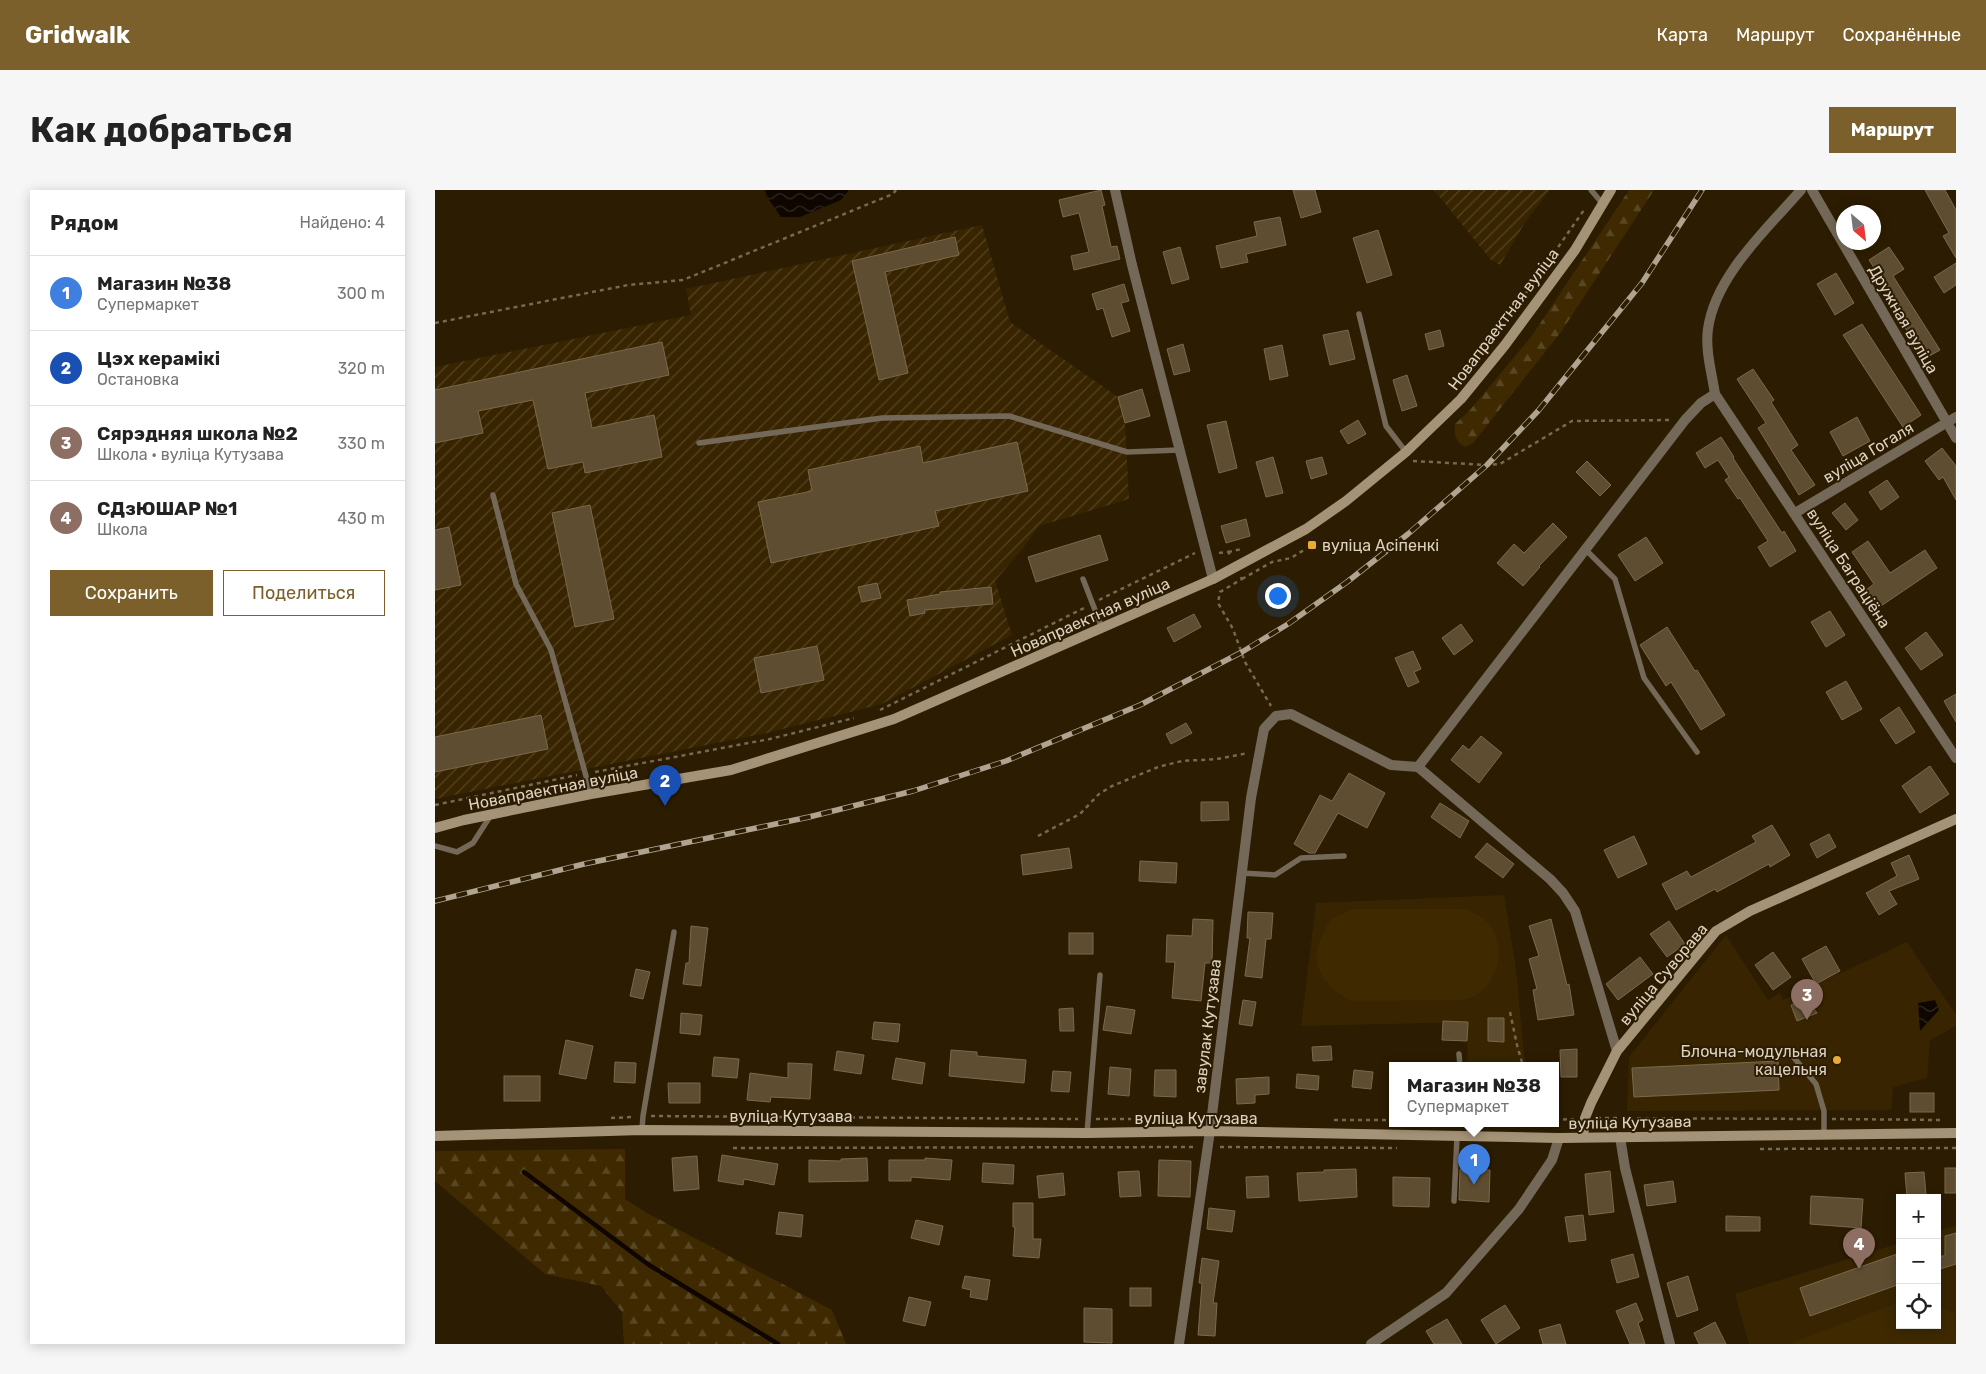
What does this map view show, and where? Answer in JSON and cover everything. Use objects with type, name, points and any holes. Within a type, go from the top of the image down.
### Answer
[{"type":"street","points":[[1115,190],[1132,265],[1213,579]]},
{"type":"street","name":"Новапраектная вуліца","points":[[435,828],[591,794],[731,770],[895,719],[1213,579],[1307,529],[1346,502],[1406,452],[1461,399],[1505,345],[1575,250],[1611,190]]},
{"type":"street","points":[[1419,766],[1685,420],[1701,403],[1715,394],[1710,364],[1708,330],[1717,299],[1735,266],[1801,190]]},
{"type":"street","name":"Дружная вуліца","points":[[1812,190],[1952,420],[1956,438]]},
{"type":"street","name":"вуліца Баграціёна","points":[[1715,394],[1956,758]]},
{"type":"street","name":"вуліца Гогаля","points":[[1795,513],[1952,420]]},
{"type":"street","points":[[1276,716],[1291,714],[1391,765],[1419,766],[1550,879],[1563,893],[1575,911],[1617,1051]]},
{"type":"street","name":"завулак Кутузава","points":[[1179,1344],[1208,1147],[1241,873],[1263,729],[1276,716]]},
{"type":"street","name":"вуліца Суворава","points":[[1583,1137],[1585,1118],[1617,1051],[1716,931],[1750,911],[1956,819]]},
{"type":"street","name":"вуліца Кутузава","points":[[435,1136],[642,1130],[1087,1133],[1210,1131],[1559,1138],[1956,1133]]},
{"type":"street","points":[[1620,1137],[1625,1168],[1670,1344]]},
{"type":"street","points":[[1371,1344],[1446,1293],[1519,1209],[1552,1160],[1559,1138]]},
{"type":"lane","points":[[1593,192],[1602,203]]},
{"type":"lane","points":[[1359,314],[1386,426],[1406,452]]},
{"type":"lane","points":[[699,443],[882,418],[1009,416],[1127,452],[1179,450]]},
{"type":"lane","points":[[493,495],[516,584],[551,650],[591,794]]},
{"type":"lane","points":[[1586,550],[1615,578],[1644,678],[1697,752]]},
{"type":"lane","points":[[1083,579],[1102,628]]},
{"type":"lane","points":[[435,846],[457,852],[473,843],[491,815]]},
{"type":"lane","points":[[1241,873],[1275,876],[1301,858],[1344,856]]},
{"type":"lane","points":[[642,1130],[674,932]]},
{"type":"lane","points":[[1087,1133],[1100,975]]},
{"type":"lane","points":[[1790,1053],[1816,1084],[1823,1110],[1824,1135]]},
{"type":"lane","points":[[1459,1054],[1460,1062]]},
{"type":"lane","points":[[1469,1127],[1469,1137]]},
{"type":"lane","points":[[1454,1201],[1457,1136]]},
{"type":"path","points":[[435,323],[628,285],[683,280],[893,194],[897,190]]},
{"type":"path","points":[[1516,308],[1593,192]]},
{"type":"path","points":[[1406,452],[1414,461],[1500,464],[1572,421],[1685,420]]},
{"type":"path","points":[[874,713],[1211,545],[1216,553],[1243,548]]},
{"type":"path","points":[[1276,716],[1245,662],[1233,629],[1218,603],[1219,592],[1272,562],[1291,558],[1312,545]]},
{"type":"path","points":[[1229,552],[1242,579]]},
{"type":"path","points":[[435,805],[585,773],[770,739],[855,718]]},
{"type":"path","points":[[1038,836],[1079,814],[1099,794],[1112,786],[1158,768],[1182,761],[1217,759],[1260,751]]},
{"type":"path","points":[[1510,1012],[1522,1062]]},
{"type":"path","points":[[1559,1120],[1585,1118],[1947,1120]]},
{"type":"path","points":[[733,1148],[1397,1148]]},
{"type":"path","points":[[1754,1149],[1956,1148]]},
{"type":"shaded area","points":[[1434,190],[1550,190],[1526,221],[1500,265],[1491,260]]},
{"type":"shaded area","points":[[982,225],[1010,322],[1118,397],[1125,423],[1129,499],[1039,526],[995,581],[1012,635],[882,704],[767,733],[435,799],[435,367],[691,315],[686,289]]},
{"type":"shaded area","points":[[1504,895],[1516,969],[1524,1056],[1526,1062],[1467,1062],[1468,1022],[1301,1026],[1316,903]]},
{"type":"shaded area","points":[[1726,935],[1768,1000],[1780,993],[1783,1000],[1907,942],[1956,1015],[1956,1026],[1930,1040],[1927,1078],[1893,1087],[1891,1110],[1627,1111],[1629,1057]]},
{"type":"shaded area","points":[[1956,1226],[1956,1344],[1749,1344],[1735,1294],[1896,1244],[1896,1329],[1941,1329],[1941,1230]]},
{"type":"green space","points":[[1629,190],[1654,190],[1561,332],[1473,443],[1465,447],[1456,437],[1455,424],[1470,410],[1531,337]]},
{"type":"green space","points":[[1353,909],[1466,909],[1486,921],[1495,935],[1499,953],[1495,972],[1485,988],[1476,995],[1464,1000],[1352,1001],[1342,996],[1327,982],[1318,966],[1317,957],[1322,936],[1332,919]]},
{"type":"green space","points":[[625,1149],[625,1199],[645,1212],[832,1310],[846,1344],[624,1344],[622,1312],[601,1286],[545,1274],[435,1181],[435,1151]]},
{"type":"green space","points":[[1896,1304],[1896,1329],[1941,1329],[1941,1308],[1955,1313],[1956,1344],[1789,1344]]},
{"type":"water","points":[[765,190],[849,190],[841,200],[800,217],[781,217],[767,197]]},
{"type":"water","points":[[1935,1000],[1939,1010],[1920,1031],[1918,1003]]},
{"type":"building","points":[[1101,190],[1105,205],[1102,206],[1111,247],[1117,246],[1120,259],[1074,270],[1071,256],[1089,252],[1079,213],[1063,217],[1059,200]]},
{"type":"building","points":[[1293,190],[1315,190],[1321,212],[1301,218]]},
{"type":"building","points":[[1925,190],[1945,190],[1956,210],[1956,258],[1943,236],[1949,233]]},
{"type":"building","points":[[1280,217],[1286,245],[1246,254],[1248,262],[1221,268],[1216,246],[1257,236],[1254,222]]},
{"type":"building","points":[[1378,230],[1392,275],[1367,283],[1353,238]]},
{"type":"building","points":[[955,237],[959,255],[885,272],[908,373],[879,380],[852,261]]},
{"type":"building","points":[[1180,247],[1189,279],[1172,284],[1163,252]]},
{"type":"building","points":[[1889,247],[1904,269],[1893,276],[1940,350],[1924,359],[1889,301],[1894,298],[1869,260]]},
{"type":"building","points":[[1956,263],[1956,285],[1944,293],[1934,277]]},
{"type":"building","points":[[1836,273],[1854,303],[1835,315],[1817,284]]},
{"type":"building","points":[[1124,284],[1129,301],[1121,303],[1130,331],[1112,337],[1103,308],[1097,310],[1092,294]]},
{"type":"building","points":[[1862,324],[1921,415],[1903,427],[1843,335]]},
{"type":"building","points":[[1348,330],[1355,359],[1330,365],[1323,335]]},
{"type":"building","points":[[1440,330],[1444,346],[1429,350],[1425,334]]},
{"type":"building","points":[[662,342],[669,375],[585,393],[592,428],[654,415],[662,457],[585,473],[583,462],[548,469],[533,400],[478,411],[483,433],[435,443],[435,390]]},
{"type":"building","points":[[1183,344],[1190,371],[1174,375],[1167,349]]},
{"type":"building","points":[[1282,345],[1288,376],[1270,380],[1264,349]]},
{"type":"building","points":[[1753,369],[1774,400],[1771,402],[1798,445],[1791,450],[1815,485],[1799,495],[1758,428],[1766,423],[1737,379]]},
{"type":"building","points":[[1407,375],[1417,406],[1402,411],[1393,380]]},
{"type":"building","points":[[1142,389],[1150,416],[1125,423],[1118,397]]},
{"type":"building","points":[[1857,417],[1870,441],[1843,456],[1830,432]]},
{"type":"building","points":[[1358,420],[1366,434],[1348,444],[1340,431]]},
{"type":"building","points":[[1226,421],[1237,468],[1219,473],[1207,425]]},
{"type":"building","points":[[1721,437],[1782,533],[1784,531],[1796,551],[1770,567],[1758,547],[1768,541],[1740,498],[1738,499],[1725,480],[1729,477],[1718,460],[1705,468],[1696,453]]},
{"type":"building","points":[[1017,442],[1028,491],[935,511],[939,526],[771,563],[758,502],[812,491],[808,470],[920,446],[923,463]]},
{"type":"building","points":[[1942,448],[1956,466],[1956,500],[1943,477],[1939,480],[1925,461]]},
{"type":"building","points":[[1273,457],[1283,493],[1266,497],[1256,462]]},
{"type":"building","points":[[1322,457],[1327,474],[1311,479],[1306,461]]},
{"type":"building","points":[[1587,461],[1611,485],[1600,496],[1576,472]]},
{"type":"building","points":[[1887,480],[1899,497],[1881,510],[1869,492]]},
{"type":"building","points":[[1845,503],[1858,520],[1846,530],[1832,513]]},
{"type":"building","points":[[590,505],[614,619],[575,627],[552,513]]},
{"type":"building","points":[[1246,519],[1250,536],[1226,543],[1221,526]]},
{"type":"building","points":[[1553,523],[1567,537],[1523,586],[1497,563],[1514,544],[1524,553]]},
{"type":"building","points":[[449,527],[461,585],[435,590],[435,530]]},
{"type":"building","points":[[1100,535],[1108,560],[1036,582],[1028,557]]},
{"type":"building","points":[[1646,537],[1663,563],[1635,581],[1618,555]]},
{"type":"building","points":[[1868,541],[1890,573],[1925,550],[1937,568],[1878,608],[1866,590],[1874,584],[1852,552]]},
{"type":"building","points":[[877,583],[881,598],[862,602],[858,587]]},
{"type":"building","points":[[991,587],[993,604],[924,610],[925,613],[910,616],[907,600],[940,594],[940,592]]},
{"type":"building","points":[[1830,611],[1845,635],[1826,647],[1811,622]]},
{"type":"building","points":[[1194,614],[1201,627],[1174,642],[1167,628]]},
{"type":"building","points":[[1461,624],[1473,641],[1454,655],[1442,638]]},
{"type":"building","points":[[1667,627],[1725,715],[1701,730],[1671,682],[1666,686],[1640,645]]},
{"type":"building","points":[[1926,632],[1943,655],[1921,670],[1905,648]]},
{"type":"building","points":[[817,646],[824,680],[761,693],[754,658]]},
{"type":"building","points":[[1413,651],[1421,669],[1414,672],[1419,682],[1408,687],[1395,658]]},
{"type":"building","points":[[1846,681],[1862,709],[1842,720],[1826,692]]},
{"type":"building","points":[[1956,694],[1956,722],[1944,701]]},
{"type":"building","points":[[1899,707],[1915,732],[1896,744],[1880,720]]},
{"type":"building","points":[[541,715],[548,749],[435,772],[435,737]]},
{"type":"building","points":[[1186,723],[1192,733],[1171,744],[1166,734]]},
{"type":"building","points":[[1481,736],[1502,753],[1479,783],[1451,760],[1463,745],[1469,750]]},
{"type":"building","points":[[1930,766],[1949,794],[1920,813],[1902,786]]},
{"type":"building","points":[[1349,773],[1385,793],[1367,828],[1338,813],[1315,853],[1309,853],[1294,844],[1320,795],[1332,801]]},
{"type":"building","points":[[1201,802],[1228,802],[1229,820],[1201,821]]},
{"type":"building","points":[[1440,803],[1469,821],[1460,838],[1431,817]]},
{"type":"building","points":[[1772,825],[1790,855],[1770,867],[1769,864],[1717,892],[1715,889],[1676,910],[1662,884],[1687,871],[1691,877],[1756,842],[1752,836]]},
{"type":"building","points":[[1829,834],[1836,847],[1817,858],[1810,844]]},
{"type":"building","points":[[1634,836],[1647,864],[1618,878],[1604,850]]},
{"type":"building","points":[[1487,843],[1514,864],[1503,878],[1475,857]]},
{"type":"building","points":[[1069,848],[1072,868],[1023,875],[1021,855]]},
{"type":"building","points":[[1909,855],[1919,879],[1889,891],[1897,904],[1879,915],[1866,893],[1897,876],[1891,863]]},
{"type":"building","points":[[1140,861],[1177,863],[1176,883],[1139,881]]},
{"type":"building","points":[[1248,912],[1273,913],[1271,939],[1266,939],[1262,978],[1245,976],[1250,938],[1247,938]]},
{"type":"building","points":[[1193,919],[1213,920],[1212,963],[1205,963],[1201,1001],[1172,998],[1175,962],[1166,962],[1167,935],[1192,936]]},
{"type":"building","points":[[1551,919],[1567,985],[1569,984],[1574,1015],[1538,1020],[1533,990],[1537,989],[1529,959],[1539,956],[1529,926]]},
{"type":"building","points":[[1669,921],[1685,944],[1667,957],[1650,934]]},
{"type":"building","points":[[691,926],[708,928],[701,986],[683,984],[686,963],[689,963]]},
{"type":"building","points":[[1069,933],[1093,933],[1093,954],[1069,954]]},
{"type":"building","points":[[1826,946],[1840,971],[1816,984],[1802,959]]},
{"type":"building","points":[[1773,952],[1791,977],[1773,990],[1755,965]]},
{"type":"building","points":[[1640,957],[1653,974],[1618,1000],[1606,984]]},
{"type":"building","points":[[636,969],[650,972],[643,999],[630,996]]},
{"type":"building","points":[[1807,999],[1817,1013],[1797,1021],[1791,1005]]},
{"type":"building","points":[[1243,1000],[1256,1002],[1252,1026],[1239,1024]]},
{"type":"building","points":[[1107,1006],[1135,1010],[1131,1034],[1103,1030]]},
{"type":"building","points":[[1073,1008],[1074,1031],[1060,1031],[1059,1009]]},
{"type":"building","points":[[681,1013],[702,1015],[700,1035],[680,1033]]},
{"type":"building","points":[[1488,1018],[1504,1018],[1504,1042],[1488,1041]]},
{"type":"building","points":[[1443,1021],[1468,1022],[1467,1041],[1442,1040]]},
{"type":"building","points":[[874,1022],[900,1024],[898,1042],[872,1039]]},
{"type":"building","points":[[566,1040],[593,1046],[586,1079],[559,1074]]},
{"type":"building","points":[[1331,1046],[1332,1060],[1313,1061],[1312,1047]]},
{"type":"building","points":[[1577,1049],[1577,1077],[1561,1077],[1560,1050]]},
{"type":"building","points":[[951,1050],[977,1052],[977,1056],[1026,1060],[1024,1083],[949,1076]]},
{"type":"building","points":[[837,1051],[864,1055],[861,1074],[834,1070]]},
{"type":"building","points":[[714,1057],[739,1059],[737,1078],[712,1076]]},
{"type":"building","points":[[896,1058],[925,1063],[922,1084],[892,1079]]},
{"type":"building","points":[[1778,1061],[1779,1090],[1634,1097],[1632,1068]]},
{"type":"building","points":[[615,1062],[636,1063],[635,1083],[614,1082]]},
{"type":"building","points":[[788,1063],[812,1064],[810,1099],[771,1097],[770,1102],[747,1100],[750,1073],[788,1078]]},
{"type":"building","points":[[1110,1067],[1131,1069],[1129,1096],[1108,1094]]},
{"type":"building","points":[[1155,1070],[1176,1070],[1176,1097],[1154,1096]]},
{"type":"building","points":[[1354,1070],[1373,1072],[1371,1089],[1352,1087]]},
{"type":"building","points":[[1053,1071],[1071,1072],[1069,1092],[1051,1091]]},
{"type":"building","points":[[1297,1074],[1319,1076],[1318,1090],[1296,1088]]},
{"type":"building","points":[[504,1076],[540,1076],[540,1101],[504,1101]]},
{"type":"building","points":[[1269,1077],[1269,1094],[1255,1095],[1255,1103],[1237,1104],[1236,1079]]},
{"type":"building","points":[[668,1083],[700,1083],[700,1103],[669,1103]]},
{"type":"building","points":[[1910,1093],[1934,1093],[1934,1112],[1910,1112]]},
{"type":"building","points":[[722,1155],[778,1164],[774,1185],[744,1179],[743,1185],[718,1181]]},
{"type":"building","points":[[697,1156],[699,1189],[674,1191],[672,1158]]},
{"type":"building","points":[[867,1158],[868,1181],[809,1182],[809,1160],[841,1161],[841,1159]]},
{"type":"building","points":[[925,1158],[952,1160],[950,1180],[911,1177],[911,1181],[889,1181],[889,1160],[925,1160]]},
{"type":"building","points":[[1159,1160],[1191,1161],[1190,1197],[1158,1196]]},
{"type":"building","points":[[983,1163],[1014,1165],[1013,1184],[982,1182]]},
{"type":"building","points":[[1945,1168],[1956,1168],[1956,1193],[1945,1193]]},
{"type":"building","points":[[1356,1169],[1357,1197],[1299,1201],[1297,1173]]},
{"type":"building","points":[[1460,1169],[1490,1170],[1489,1202],[1459,1200]]},
{"type":"building","points":[[1139,1171],[1141,1196],[1120,1197],[1118,1172]]},
{"type":"building","points":[[1610,1171],[1614,1212],[1589,1215],[1585,1174]]},
{"type":"building","points":[[1924,1172],[1926,1194],[1907,1194],[1905,1173]]},
{"type":"building","points":[[1063,1173],[1065,1195],[1039,1198],[1037,1176]]},
{"type":"building","points":[[1268,1176],[1269,1197],[1247,1198],[1246,1177]]},
{"type":"building","points":[[1393,1177],[1430,1178],[1429,1207],[1393,1206]]},
{"type":"building","points":[[1673,1181],[1676,1202],[1647,1206],[1644,1185]]},
{"type":"building","points":[[1811,1196],[1863,1199],[1861,1228],[1810,1224]]},
{"type":"building","points":[[1013,1203],[1033,1203],[1033,1239],[1041,1239],[1039,1258],[1013,1256],[1015,1227],[1013,1227]]},
{"type":"building","points":[[1209,1208],[1235,1211],[1232,1232],[1207,1229]]},
{"type":"building","points":[[779,1212],[803,1215],[801,1237],[776,1234]]},
{"type":"building","points":[[1583,1215],[1586,1240],[1569,1242],[1565,1217]]},
{"type":"building","points":[[1726,1216],[1760,1217],[1760,1231],[1726,1231]]},
{"type":"building","points":[[916,1220],[943,1226],[939,1245],[911,1238]]},
{"type":"building","points":[[1956,1233],[1956,1264],[1941,1269],[1941,1256],[1945,1256],[1945,1236]]},
{"type":"building","points":[[1633,1254],[1639,1277],[1617,1283],[1611,1260]]},
{"type":"building","points":[[1896,1254],[1896,1285],[1810,1316],[1800,1288]]},
{"type":"building","points":[[1202,1258],[1219,1261],[1213,1303],[1217,1303],[1215,1336],[1198,1335],[1202,1283],[1199,1283]]},
{"type":"building","points":[[965,1276],[990,1280],[987,1300],[970,1297],[971,1290],[962,1288]]},
{"type":"building","points":[[1688,1276],[1698,1310],[1677,1317],[1667,1283]]},
{"type":"building","points":[[1130,1288],[1151,1288],[1151,1306],[1130,1306]]},
{"type":"building","points":[[909,1297],[931,1302],[925,1326],[903,1321]]},
{"type":"building","points":[[1636,1303],[1643,1320],[1638,1323],[1645,1344],[1630,1344],[1616,1311]]},
{"type":"building","points":[[1505,1305],[1520,1328],[1496,1344],[1481,1320]]},
{"type":"building","points":[[1084,1308],[1112,1309],[1112,1343],[1084,1342]]},
{"type":"building","points":[[1447,1319],[1462,1344],[1434,1344],[1426,1331]]},
{"type":"building","points":[[1715,1322],[1726,1344],[1699,1344],[1694,1333]]},
{"type":"building","points":[[1560,1324],[1566,1344],[1543,1344],[1539,1330]]},
{"type":"waterway","points":[[524,1172],[649,1265],[778,1344]]},
{"type":"railway","points":[[435,901],[584,864],[809,817],[913,791],[1006,761],[1140,705],[1242,652],[1288,624],[1347,582],[1408,534],[1487,465],[1538,411],[1642,283],[1702,190]]},
{"type":"place","name":"вуліца Асіпенкі","points":[[1312,545]]},
{"type":"place","name":"Цэх керамікі","points":[[665,806]]},
{"type":"place","name":"Сярэдняя школа №2","points":[[1807,1020]]},
{"type":"place","name":"Блочна-модульная кацельня","points":[[1837,1060]]},
{"type":"place","name":"Магазин №38","points":[[1474,1185]]},
{"type":"place","name":"СДзЮШАР №1","points":[[1859,1269]]}]
